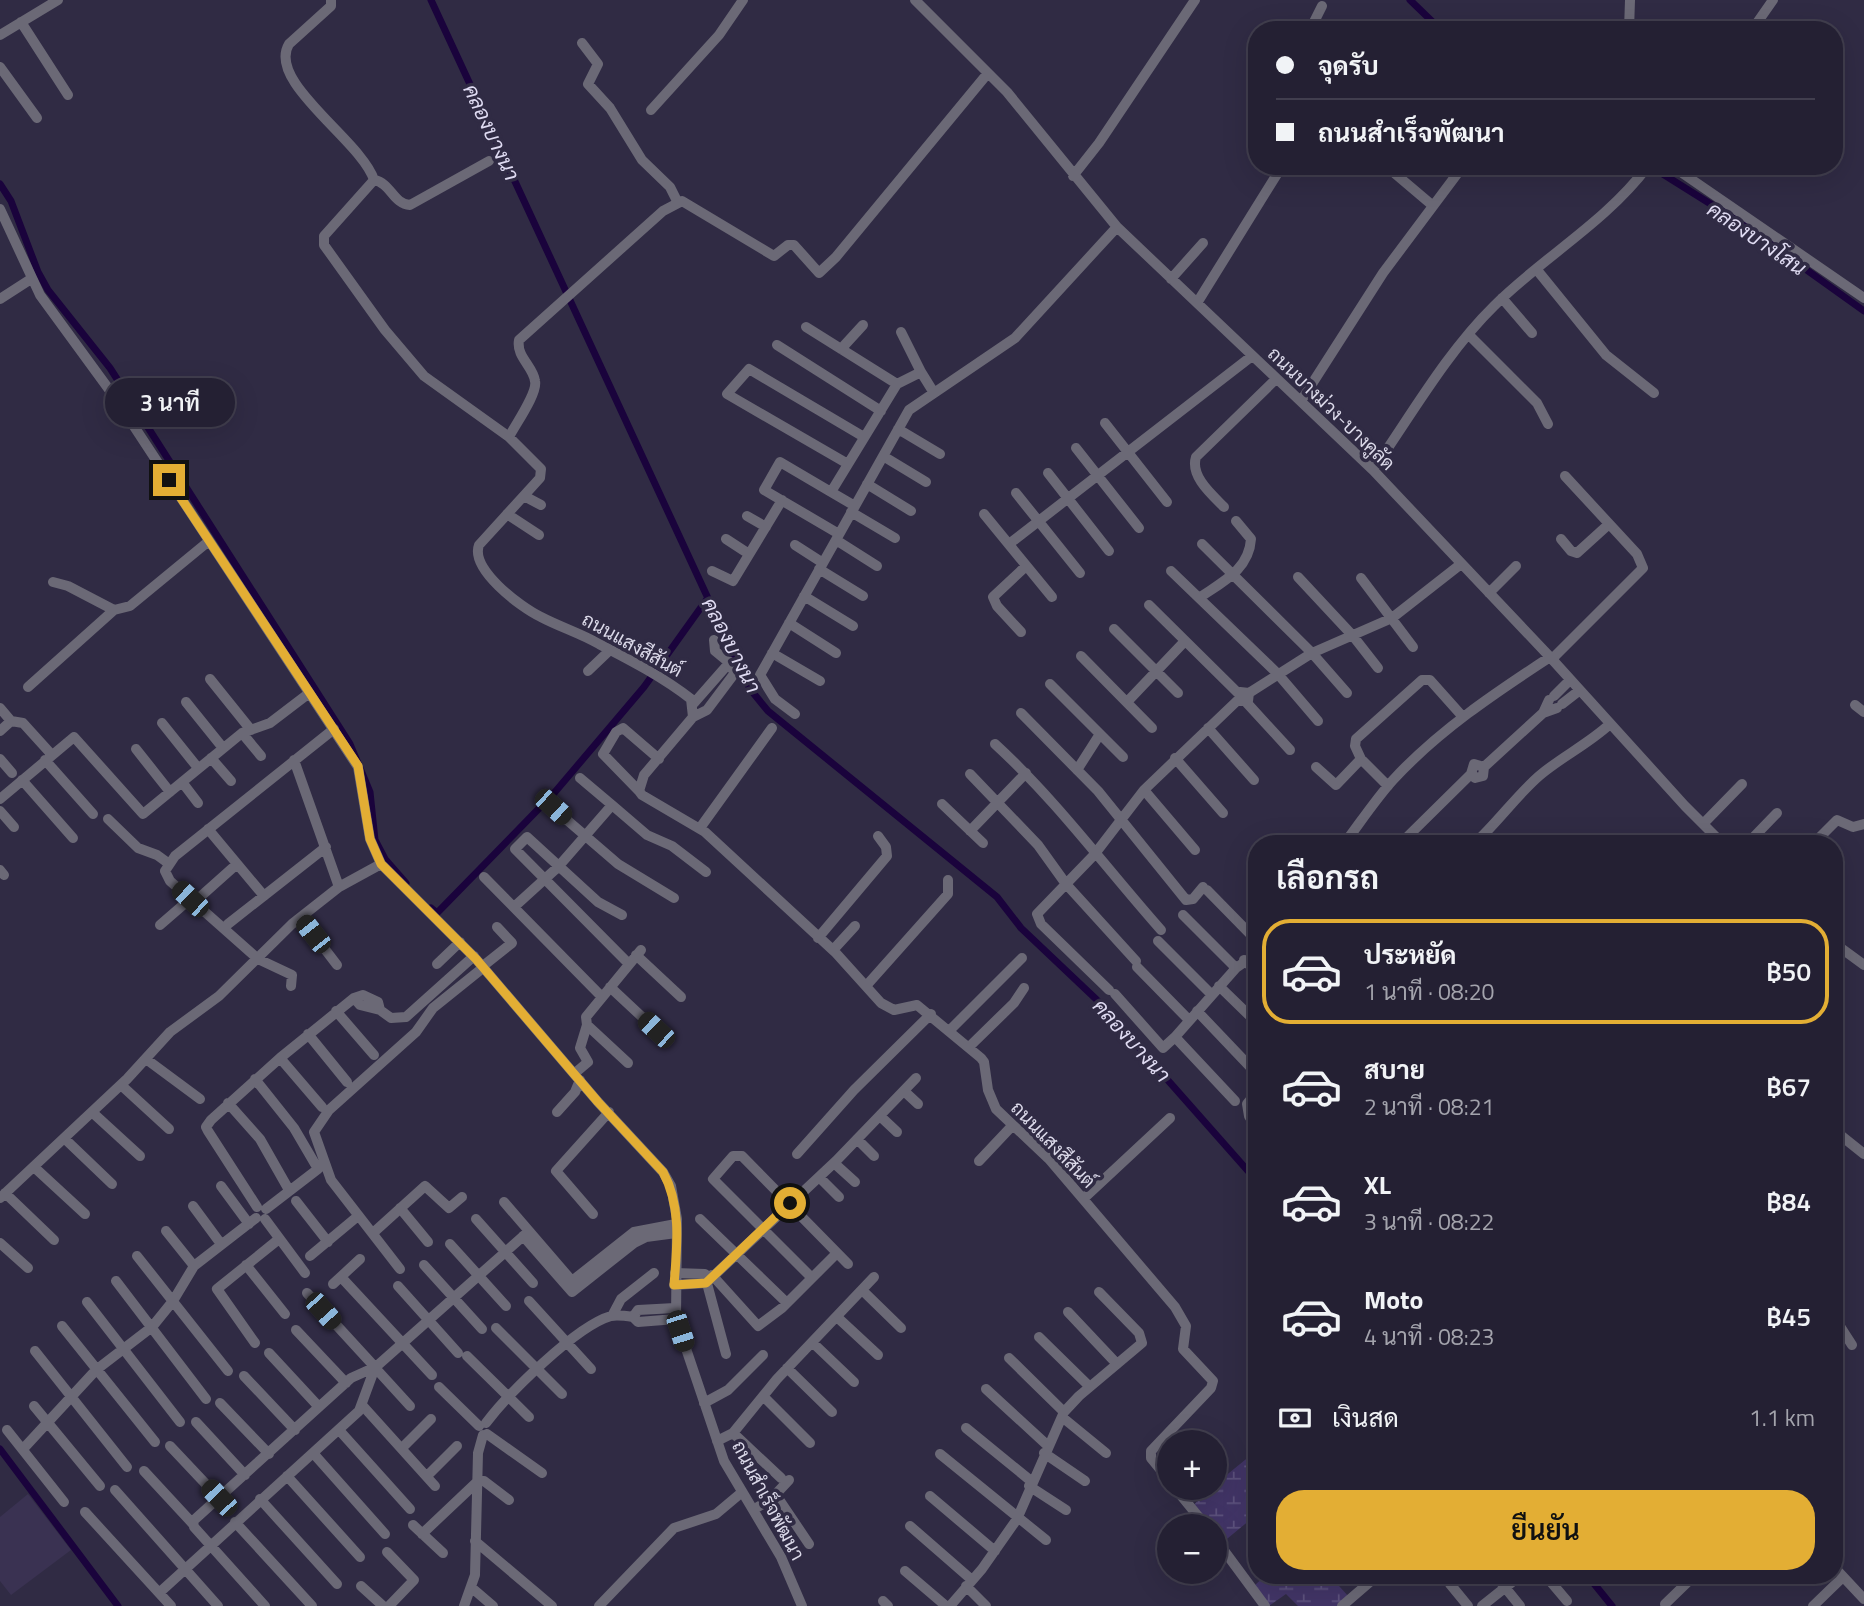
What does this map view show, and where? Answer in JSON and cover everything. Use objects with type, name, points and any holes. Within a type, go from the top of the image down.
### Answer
[{"type":"street","points":[[0,35],[58,0]]},
{"type":"street","points":[[331,0],[331,6],[289,44],[286,50],[286,69],[298,89],[353,144],[374,180],[383,182],[400,203],[410,205],[489,161]]},
{"type":"street","points":[[651,110],[719,35],[743,0]]},
{"type":"street","name":"ถนนบางม่วง-บางคูลัด","points":[[915,0],[1026,115],[1117,227],[1373,470],[1714,835]]},
{"type":"street","points":[[1073,176],[1112,125],[1195,0]]},
{"type":"street","points":[[1629,21],[1630,0]]},
{"type":"street","points":[[1758,21],[1773,0]]},
{"type":"street","points":[[1314,21],[1322,6]]},
{"type":"street","points":[[21,22],[68,95]]},
{"type":"street","points":[[582,43],[598,64],[588,84],[610,108],[642,160],[670,187],[677,201]]},
{"type":"street","points":[[0,67],[37,118]]},
{"type":"street","points":[[509,437],[535,388],[534,376],[520,352],[519,340],[677,201],[682,201],[771,255],[777,255],[788,244],[794,245],[819,273],[836,257],[988,73]]},
{"type":"street","points":[[1197,303],[1276,175]]},
{"type":"street","points":[[1397,175],[1432,205]]},
{"type":"street","points":[[1301,401],[1360,306],[1456,175]]},
{"type":"street","points":[[1373,470],[1469,335],[1502,298],[1592,225],[1640,175]]},
{"type":"street","points":[[1685,175],[1864,298]]},
{"type":"street","name":"ถนนแสงสีสันต์","points":[[374,180],[324,236],[324,245],[385,330],[424,376],[509,437],[534,460],[542,473],[479,545],[476,554],[486,573],[541,618],[564,625],[681,691],[694,703],[693,717]]},
{"type":"street","name":"ถนนสำเร็จพัฒนา","points":[[0,209],[31,279],[116,399],[308,694],[358,766],[370,839],[381,864],[474,956],[663,1172],[671,1186],[676,1229],[676,1319],[716,1437],[741,1493],[781,1557],[802,1606]]},
{"type":"street","points":[[795,714],[775,699],[760,675],[909,410],[1015,338],[1117,227]]},
{"type":"street","points":[[1171,279],[1203,243]]},
{"type":"street","points":[[1537,270],[1606,355],[1654,393]]},
{"type":"street","points":[[0,299],[31,279]]},
{"type":"street","points":[[1502,298],[1532,333]]},
{"type":"street","points":[[841,349],[863,325]]},
{"type":"street","points":[[806,327],[897,384]]},
{"type":"street","points":[[901,332],[934,393]]},
{"type":"street","points":[[1469,335],[1537,403],[1548,424]]},
{"type":"street","points":[[777,345],[881,411]]},
{"type":"street","points":[[1009,544],[1252,355]]},
{"type":"street","points":[[848,464],[727,394],[749,369],[864,437]]},
{"type":"street","points":[[831,492],[897,384],[921,372]]},
{"type":"street","points":[[1224,507],[1198,477],[1194,468],[1196,457],[1276,379]]},
{"type":"street","points":[[1105,423],[1167,502]]},
{"type":"street","points":[[898,429],[940,454]]},
{"type":"street","points":[[1076,448],[1139,528]]},
{"type":"street","points":[[883,456],[926,482]]},
{"type":"street","points":[[877,566],[764,490],[780,462],[831,492],[895,538]]},
{"type":"street","points":[[1048,473],[1109,551]]},
{"type":"street","points":[[1350,835],[1388,786],[1463,717],[1551,658],[1643,568],[1637,554],[1565,476]]},
{"type":"street","points":[[867,484],[911,511]]},
{"type":"street","points":[[1016,493],[1080,573]]},
{"type":"street","points":[[524,496],[541,505]]},
{"type":"street","points":[[712,571],[733,582],[782,500]]},
{"type":"street","points":[[507,514],[539,535]]},
{"type":"street","points":[[984,514],[1052,597]]},
{"type":"street","points":[[747,516],[766,527]]},
{"type":"street","points":[[1199,598],[1233,574],[1245,561],[1250,546],[1248,532],[1237,521]]},
{"type":"street","points":[[1561,539],[1571,551],[1577,553],[1609,524]]},
{"type":"street","points":[[726,539],[749,554]]},
{"type":"street","points":[[27,687],[114,610],[130,606],[209,541]]},
{"type":"street","points":[[1202,544],[1312,653],[1347,693]]},
{"type":"street","points":[[795,545],[863,596]]},
{"type":"street","points":[[1248,959],[1215,990],[1163,1048],[1037,917],[1094,855],[1144,790],[1243,697],[1312,653],[1392,618],[1461,564]]},
{"type":"street","points":[[1021,632],[997,606],[993,597],[1026,566]]},
{"type":"street","points":[[1489,593],[1516,566]]},
{"type":"street","points":[[1171,570],[1277,673],[1318,721]]},
{"type":"street","points":[[1298,577],[1353,636],[1378,668]]},
{"type":"street","points":[[1361,578],[1413,647]]},
{"type":"street","points":[[53,582],[68,586],[114,610]]},
{"type":"street","points":[[804,596],[853,626]]},
{"type":"street","points":[[1149,605],[1243,697],[1290,750]]},
{"type":"street","points":[[789,623],[836,653]]},
{"type":"street","points":[[1114,629],[1178,693]]},
{"type":"street","points":[[639,791],[644,775],[693,717],[708,710],[734,674],[730,662],[715,651],[714,640]]},
{"type":"street","points":[[1127,702],[1185,641]]},
{"type":"street","points":[[588,671],[610,650]]},
{"type":"street","points":[[772,653],[820,681]]},
{"type":"street","points":[[1081,656],[1152,728]]},
{"type":"street","points":[[694,703],[730,662]]},
{"type":"street","points":[[210,679],[261,756]]},
{"type":"street","points":[[1388,786],[1362,759],[1355,746],[1356,739],[1422,680],[1430,680],[1463,717]]},
{"type":"street","points":[[1408,835],[1471,774],[1479,778],[1485,771],[1484,767],[1555,702],[1570,680]]},
{"type":"street","points":[[1050,684],[1123,757]]},
{"type":"street","points":[[1555,702],[1580,690]]},
{"type":"street","points":[[0,799],[74,737],[143,814],[246,731],[270,723],[308,694]]},
{"type":"street","points":[[186,702],[223,748]]},
{"type":"street","points":[[1855,705],[1864,712]]},
{"type":"street","points":[[0,708],[11,721],[23,723],[93,814]]},
{"type":"street","points":[[1021,713],[1077,770],[1186,900],[1193,899],[1205,888],[1248,932]]},
{"type":"street","points":[[0,731],[11,721]]},
{"type":"street","points":[[162,723],[198,768]]},
{"type":"street","points":[[1484,835],[1499,822],[1537,777],[1586,746],[1611,724]]},
{"type":"street","points":[[700,828],[772,728]]},
{"type":"street","points":[[1208,728],[1254,780]]},
{"type":"street","points":[[291,986],[292,975],[258,958],[195,898],[166,876],[168,863],[334,729]]},
{"type":"street","points":[[659,759],[623,729],[615,732],[603,754],[654,805],[700,828],[833,950],[889,1009],[917,1005],[931,1014],[854,1090],[797,1154]]},
{"type":"street","points":[[1077,770],[1100,734]]},
{"type":"street","points":[[995,744],[1062,811],[1094,855],[1161,930]]},
{"type":"street","points":[[136,749],[170,792]]},
{"type":"street","points":[[211,758],[231,781]]},
{"type":"street","points":[[1175,758],[1223,813]]},
{"type":"street","points":[[0,759],[12,774]]},
{"type":"street","points":[[1315,767],[1336,785],[1362,759]]},
{"type":"street","points":[[294,760],[340,887]]},
{"type":"street","points":[[970,831],[1026,773]]},
{"type":"street","points":[[970,774],[1038,845],[1066,884],[1189,1020]]},
{"type":"street","points":[[580,778],[647,835],[672,846],[706,872]]},
{"type":"street","points":[[22,780],[73,838]]},
{"type":"street","points":[[182,782],[198,803]]},
{"type":"street","points":[[1703,824],[1742,784]]},
{"type":"street","points":[[1144,790],[1195,850]]},
{"type":"street","points":[[942,804],[982,843]]},
{"type":"street","points":[[514,907],[558,867],[583,835],[612,805]]},
{"type":"street","points":[[553,807],[618,864],[674,898]]},
{"type":"street","points":[[0,811],[14,827]]},
{"type":"street","points":[[1756,835],[1777,813]]},
{"type":"street","points":[[108,819],[138,848],[158,855],[168,863]]},
{"type":"street","points":[[1822,835],[1837,820],[1853,827],[1864,824]]},
{"type":"street","points":[[208,829],[264,896]]},
{"type":"street","points":[[818,937],[887,856],[886,847],[878,836]]},
{"type":"street","points":[[622,915],[598,902],[527,837],[515,849],[629,964]]},
{"type":"street","points":[[228,924],[326,847]]},
{"type":"street","points":[[160,925],[237,864]]},
{"type":"street","points":[[54,1240],[2,1196],[93,1113],[170,1032],[219,996],[301,918],[340,887],[381,864]]},
{"type":"street","points":[[484,877],[602,997]]},
{"type":"street","points":[[866,986],[948,894],[948,880]]},
{"type":"street","points":[[1183,915],[1240,964],[1248,968]]},
{"type":"street","points":[[301,918],[337,965]]},
{"type":"street","points":[[833,950],[855,926]]},
{"type":"street","points":[[400,1269],[328,1174],[314,1132],[319,1121],[416,1032],[433,1008],[512,943],[497,927]]},
{"type":"street","points":[[1158,941],[1248,1016]]},
{"type":"street","points":[[437,964],[460,942]]},
{"type":"street","points":[[1843,950],[1864,965]]},
{"type":"street","points":[[557,1112],[575,1091],[578,1076],[588,1062],[580,1048],[587,1025],[586,1017],[639,953],[681,997]]},
{"type":"street","points":[[305,1273],[259,1215],[206,1127],[255,1079],[354,998],[360,1005],[380,1010],[391,1018],[406,1017],[474,956]]},
{"type":"street","points":[[949,1031],[1022,958]]},
{"type":"street","points":[[610,987],[656,1030]]},
{"type":"street","points":[[969,1047],[1017,999],[1024,988]]},
{"type":"street","points":[[336,1011],[374,1055]]},
{"type":"street","points":[[1197,1011],[1248,1065]]},
{"type":"street","name":"ถนนแสงสีสันต์","points":[[931,1014],[984,1062],[991,1100],[1012,1126],[1049,1159],[1181,1315],[1186,1326],[1183,1349],[1213,1381],[1211,1388],[1171,1430]]},
{"type":"street","points":[[587,1025],[628,1063]]},
{"type":"street","points":[[308,1034],[347,1082]]},
{"type":"street","points":[[1175,1037],[1235,1101]]},
{"type":"street","points":[[280,1058],[322,1107]]},
{"type":"street","points":[[146,1059],[201,1099]]},
{"type":"street","points":[[674,1285],[708,1277],[834,1163],[915,1078]]},
{"type":"street","points":[[23,1449],[96,1370],[152,1327],[173,1301],[194,1266],[318,1169],[294,1128],[255,1079]]},
{"type":"street","points":[[121,1085],[169,1129]]},
{"type":"street","points":[[904,1091],[918,1104]]},
{"type":"street","points":[[228,1103],[260,1139],[289,1190]]},
{"type":"street","points":[[593,1214],[556,1171],[608,1112]]},
{"type":"street","points":[[93,1113],[140,1156]]},
{"type":"street","points":[[880,1116],[897,1132]]},
{"type":"street","points":[[1083,1199],[1170,1118]]},
{"type":"street","points":[[979,1161],[1012,1126]]},
{"type":"street","points":[[1843,1137],[1864,1154]]},
{"type":"street","points":[[65,1139],[112,1184]]},
{"type":"street","points":[[857,1139],[874,1156]]},
{"type":"street","points":[[812,1278],[713,1179],[733,1156],[742,1156],[848,1264]]},
{"type":"street","points":[[834,1163],[855,1182]]},
{"type":"street","points":[[34,1167],[85,1214]]},
{"type":"street","points":[[819,1177],[839,1197]]},
{"type":"street","points":[[221,1186],[259,1215]]},
{"type":"street","points":[[373,1233],[425,1186],[449,1208],[462,1197]]},
{"type":"street","points":[[296,1201],[328,1242]]},
{"type":"street","points":[[503,1202],[526,1234],[572,1287],[610,1257],[646,1237],[676,1229]]},
{"type":"street","points":[[192,1206],[221,1244]]},
{"type":"street","points":[[400,1208],[428,1242]]},
{"type":"street","points":[[310,1256],[358,1216]]},
{"type":"street","points":[[476,1219],[533,1283]]},
{"type":"street","points":[[700,1219],[787,1303]]},
{"type":"street","points":[[166,1231],[194,1266]]},
{"type":"street","points":[[193,1524],[346,1383],[375,1369],[526,1234]]},
{"type":"street","points":[[255,1343],[217,1289],[279,1239]]},
{"type":"street","points":[[0,1243],[28,1268]]},
{"type":"street","points":[[450,1244],[506,1306]]},
{"type":"street","points":[[675,1273],[708,1277],[758,1326],[787,1303],[837,1253]]},
{"type":"street","points":[[137,1256],[228,1371]]},
{"type":"street","points":[[360,1259],[337,1280],[403,1343],[432,1375]]},
{"type":"street","points":[[246,1265],[285,1314]]},
{"type":"street","points":[[424,1265],[482,1329]]},
{"type":"street","points":[[464,1606],[472,1588],[479,1444],[484,1429],[508,1398],[538,1369],[569,1343],[612,1316],[621,1299],[654,1273]]},
{"type":"street","points":[[708,1277],[726,1354]]},
{"type":"street","points":[[716,1437],[735,1430],[788,1368],[874,1278]]},
{"type":"street","points":[[116,1281],[205,1399]]},
{"type":"street","points":[[398,1286],[428,1321],[529,1417]]},
{"type":"street","points":[[862,1290],[901,1328]]},
{"type":"street","points":[[905,1571],[948,1606],[995,1551],[1017,1518],[1045,1449],[1063,1414],[1089,1386],[1140,1347],[1143,1339],[1099,1292]]},
{"type":"street","points":[[307,1293],[410,1405]]},
{"type":"street","points":[[528,1301],[591,1369]]},
{"type":"street","points":[[87,1303],[180,1422]]},
{"type":"street","points":[[633,1317],[638,1310],[675,1308]]},
{"type":"street","points":[[1068,1312],[1118,1364]]},
{"type":"street","points":[[612,1316],[633,1317],[638,1322],[676,1319]]},
{"type":"street","points":[[837,1317],[878,1355]]},
{"type":"street","points":[[62,1326],[155,1442]]},
{"type":"street","points":[[496,1328],[562,1394]]},
{"type":"street","points":[[296,1330],[346,1383]]},
{"type":"street","points":[[1843,1331],[1852,1345]]},
{"type":"street","points":[[1039,1337],[1089,1386]]},
{"type":"street","points":[[813,1343],[854,1382]]},
{"type":"street","points":[[35,1351],[127,1467]]},
{"type":"street","points":[[269,1353],[319,1407]]},
{"type":"street","points":[[704,1403],[734,1386],[763,1354]]},
{"type":"street","points":[[1009,1358],[1106,1454]]},
{"type":"street","points":[[788,1368],[832,1412]]},
{"type":"street","points":[[159,1592],[339,1430],[362,1405],[375,1369]]},
{"type":"street","points":[[244,1376],[295,1430]]},
{"type":"street","points":[[439,1387],[484,1429],[542,1473]]},
{"type":"street","points":[[986,1390],[1045,1449],[1085,1481]]},
{"type":"street","points":[[763,1396],[810,1443]]},
{"type":"street","points":[[220,1402],[269,1454]]},
{"type":"street","points":[[362,1405],[435,1486]]},
{"type":"street","points":[[34,1406],[100,1486]]},
{"type":"street","points":[[401,1448],[431,1419]]},
{"type":"street","points":[[196,1422],[245,1475]]},
{"type":"street","points":[[966,1428],[1066,1510]]},
{"type":"street","points":[[7,1430],[64,1502]]},
{"type":"street","points":[[339,1430],[410,1509]]},
{"type":"street","points":[[735,1430],[785,1479],[772,1497],[753,1510]]},
{"type":"street","name":"ถนนแสงสีสันต์","points":[[1157,1445],[1151,1451],[1151,1458],[1157,1465]]},
{"type":"street","points":[[170,1446],[219,1498]]},
{"type":"street","points":[[427,1476],[457,1446]]},
{"type":"street","points":[[313,1453],[385,1534]]},
{"type":"street","points":[[940,1454],[1046,1540]]},
{"type":"street","points":[[144,1471],[265,1606]]},
{"type":"street","points":[[287,1476],[360,1557]]},
{"type":"street","points":[[422,1534],[477,1482],[484,1481],[509,1500]]},
{"type":"street","points":[[115,1490],[218,1606]]},
{"type":"street","points":[[599,1606],[680,1523],[716,1514],[741,1493]]},
{"type":"street","points":[[930,1496],[995,1551]]},
{"type":"street","points":[[772,1497],[809,1544]]},
{"type":"street","points":[[260,1499],[337,1584]]},
{"type":"street","points":[[1185,1500],[1196,1514]]},
{"type":"street","points":[[85,1512],[170,1606]]},
{"type":"street","points":[[235,1522],[312,1606]]},
{"type":"street","points":[[413,1525],[443,1553]]},
{"type":"street","points":[[910,1526],[969,1583],[986,1606]]},
{"type":"street","points":[[475,1541],[552,1606]]},
{"type":"street","points":[[387,1552],[414,1580],[389,1606]]},
{"type":"street","points":[[1227,1555],[1248,1583]]},
{"type":"street","points":[[1843,1577],[1864,1599]]},
{"type":"street","points":[[1249,1584],[1265,1606]]},
{"type":"street","points":[[1342,1606],[1368,1584]]},
{"type":"street","points":[[1450,1584],[1468,1606]]},
{"type":"street","points":[[1502,1584],[1520,1606]]},
{"type":"street","points":[[1482,1606],[1510,1584]]},
{"type":"street","points":[[1553,1584],[1567,1601]]},
{"type":"street","points":[[1665,1604],[1686,1584]]},
{"type":"street","points":[[1813,1606],[1836,1584]]},
{"type":"street","points":[[361,1586],[383,1606]]},
{"type":"street","points":[[472,1588],[493,1606]]},
{"type":"shaded area","points":[[28,1494],[71,1550],[11,1595],[0,1581],[0,1517]]},
{"type":"green space","points":[[1248,1458],[1248,1522],[1227,1539],[1227,1514],[1201,1514],[1194,1505],[1198,1500],[1227,1500],[1227,1475]]},
{"type":"green space","points":[[1337,1584],[1349,1597],[1338,1606],[1298,1606],[1286,1594],[1269,1606],[1255,1585]]},
{"type":"waterway","name":"คลองบางนา","points":[[431,0],[750,689],[768,711],[997,897],[1021,928],[1097,1000],[1248,1171]]},
{"type":"waterway","name":"คลองบางโสน","points":[[1410,0],[1432,21]]},
{"type":"waterway","name":"คลองบางโสน","points":[[1664,175],[1741,223],[1864,311]]},
{"type":"waterway","points":[[0,184],[11,201],[38,272],[48,290],[110,368],[350,744],[370,792],[375,840],[385,859],[406,883]]},
{"type":"waterway","points":[[431,908],[437,913],[555,792],[644,687],[707,599]]},
{"type":"waterway","points":[[0,1449],[118,1606]]},
{"type":"waterway","name":"คลองบางนา","points":[[1594,1584],[1612,1606]]},
{"type":"route","points":[[169,480],[358,766],[370,839],[381,864],[476,959],[598,1102],[663,1172],[671,1186],[677,1219],[674,1285],[706,1283],[790,1203]]}]
